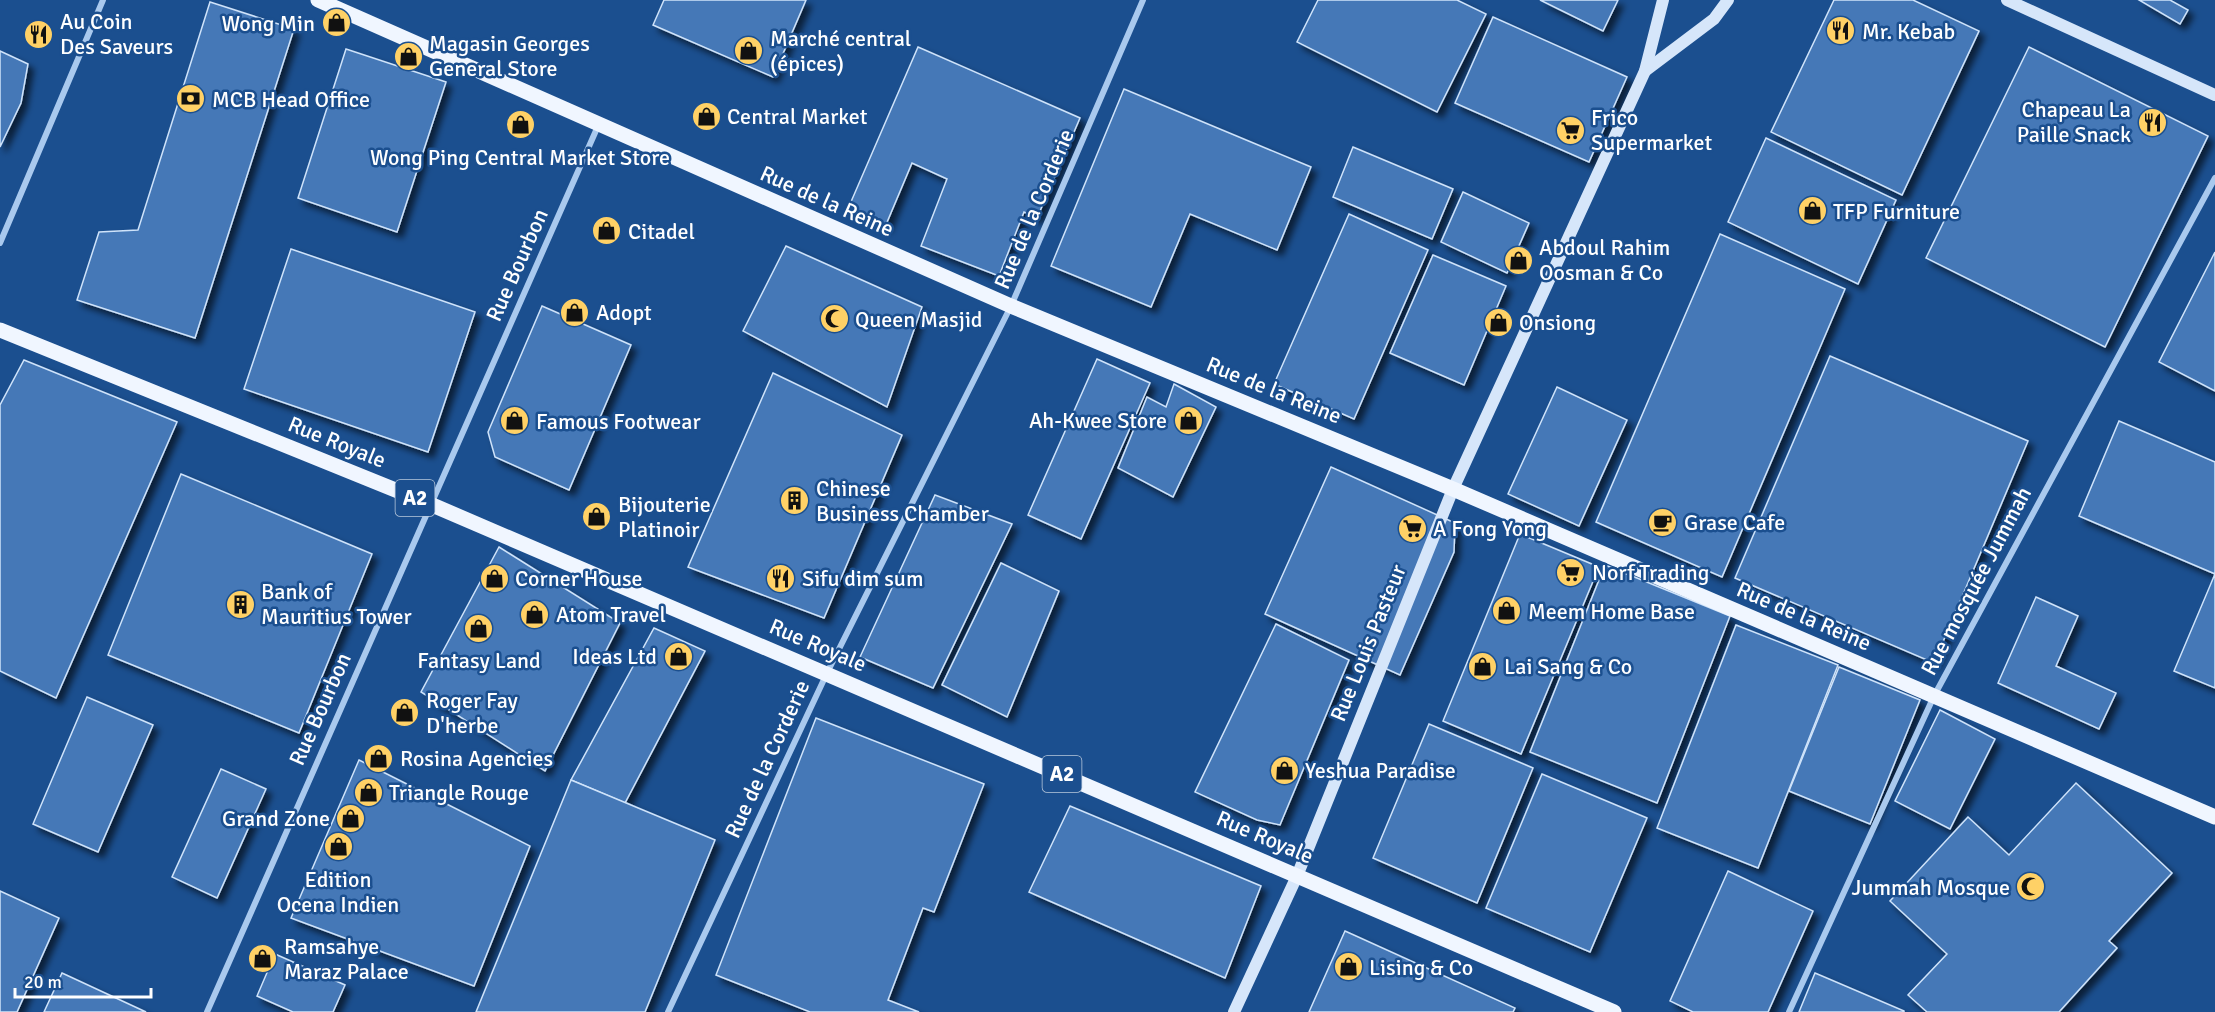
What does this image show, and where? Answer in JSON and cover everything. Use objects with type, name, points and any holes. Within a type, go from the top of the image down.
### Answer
[{"type":"main road","name":"Rue de la Reine","points":[[318,0],[1011,306],[1453,489],[2215,817]]},
{"type":"main road","name":"Rue Louis Pasteur","points":[[1234,1012],[1298,876],[1453,489],[1645,71],[1663,0]]},
{"type":"main road","points":[[1645,71],[1714,19],[1728,0]]},
{"type":"main road","points":[[2007,0],[2215,95]]},
{"type":"main road","name":"Rue Royale","points":[[0,330],[430,504],[1614,1012]]},
{"type":"street","points":[[0,243],[103,0]]},
{"type":"street","name":"Rue de la Corderie","points":[[668,1012],[827,673],[1011,306],[1143,0]]},
{"type":"street","name":"Rue Bourbon","points":[[207,1012],[599,126]]},
{"type":"street","name":"Rue mosquée Jummah","points":[[1789,1012],[1934,696],[2215,177]]},
{"type":"building","name":"Marché central (épices)","points":[[664,0],[806,0],[773,77],[653,25]]},
{"type":"building","points":[[1318,0],[1457,0],[1486,14],[1437,112],[1297,42]]},
{"type":"building","points":[[1540,0],[1618,0],[1603,31]]},
{"type":"building","points":[[1834,0],[1913,0],[1979,31],[1902,195],[1771,132]]},
{"type":"building","points":[[2139,0],[2170,0],[2188,10],[2180,24]]},
{"type":"building","points":[[210,2],[294,29],[195,338],[77,300],[99,232],[138,230]]},
{"type":"building","points":[[1493,17],[1627,77],[1589,162],[1455,103]]},
{"type":"building","points":[[918,47],[1080,118],[1037,218],[1024,212],[999,276],[921,246],[947,179],[912,163],[885,227],[847,211]]},
{"type":"building","points":[[2029,47],[2208,136],[2105,347],[1926,258]]},
{"type":"building","points":[[346,49],[446,82],[397,232],[298,198]]},
{"type":"building","points":[[0,51],[28,64],[21,103],[0,147]]},
{"type":"building","points":[[1124,89],[1311,167],[1277,250],[1190,214],[1151,307],[1051,266]]},
{"type":"building","name":"TFP Furniture","points":[[1766,138],[1896,200],[1858,284],[1728,222]]},
{"type":"building","points":[[1353,147],[1453,189],[1432,239],[1333,197]]},
{"type":"building","points":[[1463,192],[1529,223],[1507,273],[1441,242]]},
{"type":"building","points":[[1349,214],[1428,250],[1354,419],[1274,384]]},
{"type":"building","points":[[1720,234],[1845,289],[1722,577],[1596,522]]},
{"type":"building","name":"Queen Masjid","points":[[786,246],[922,307],[887,407],[743,331]]},
{"type":"building","points":[[291,249],[475,312],[428,452],[244,389]]},
{"type":"building","points":[[2215,252],[2215,391],[2159,362]]},
{"type":"building","points":[[1433,255],[1506,286],[1464,385],[1390,353]]},
{"type":"building","points":[[542,306],[631,345],[569,490],[495,457],[488,432]]},
{"type":"building","points":[[1830,356],[2028,441],[1934,663],[1735,578]]},
{"type":"building","points":[[1097,359],[1150,383],[1081,539],[1028,515]]},
{"type":"building","points":[[24,360],[177,422],[56,698],[0,671],[0,405]]},
{"type":"building","name":"Chinese Business Chamber","points":[[773,373],[902,435],[824,618],[688,567]]},
{"type":"building","points":[[1174,384],[1216,407],[1173,497],[1118,468],[1147,397],[1166,407]]},
{"type":"building","points":[[1557,387],[1627,420],[1579,526],[1508,494]]},
{"type":"building","points":[[2119,421],[2215,462],[2215,574],[2079,516]]},
{"type":"building","points":[[1331,467],[1455,523],[1454,552],[1400,675],[1265,614]]},
{"type":"building","name":"Bank of Mauritius Tower","points":[[181,474],[372,554],[299,733],[108,655]]},
{"type":"building","points":[[935,495],[1012,524],[933,688],[860,657]]},
{"type":"building","points":[[1520,534],[1599,567],[1521,754],[1443,721]]},
{"type":"building","points":[[499,547],[620,623],[545,771],[421,692]]},
{"type":"building","points":[[1001,563],[1059,591],[1007,717],[942,685]]},
{"type":"building","points":[[1605,565],[1730,616],[1657,803],[1530,752]]},
{"type":"building","points":[[2215,574],[2215,688],[2174,671]]},
{"type":"building","points":[[2036,597],[2078,616],[2056,666],[2116,693],[2099,729],[1998,683]]},
{"type":"building","points":[[1276,624],[1349,660],[1280,825],[1257,820],[1195,792]]},
{"type":"building","points":[[1736,625],[1838,665],[1758,868],[1657,828]]},
{"type":"building","points":[[654,628],[705,651],[625,803],[571,780]]},
{"type":"building","points":[[1839,667],[1920,700],[1870,824],[1789,791]]},
{"type":"building","points":[[87,697],[153,725],[98,852],[33,824]]},
{"type":"building","points":[[1940,710],[1995,739],[1950,829],[1895,801]]},
{"type":"building","points":[[816,718],[984,784],[934,912],[923,908],[888,1000],[919,1012],[810,1012],[716,975]]},
{"type":"building","points":[[1429,724],[1533,768],[1477,903],[1373,858]]},
{"type":"building","points":[[359,760],[530,846],[474,986],[291,918]]},
{"type":"building","points":[[221,769],[266,789],[217,898],[172,877]]},
{"type":"building","points":[[1542,774],[1647,818],[1590,952],[1486,908]]},
{"type":"building","points":[[571,780],[715,840],[645,1012],[476,1012]]},
{"type":"building","name":"Jummah Mosque","points":[[2076,783],[2172,873],[2109,941],[2117,948],[2059,1012],[1927,1012],[1908,995],[1947,954],[1890,901],[1968,817],[2009,855]]},
{"type":"building","points":[[1070,806],[1261,886],[1225,978],[1029,892]]},
{"type":"building","points":[[1728,871],[1813,911],[1768,1012],[1693,1012],[1670,1001]]},
{"type":"building","points":[[0,891],[59,918],[17,1012],[0,1012]]},
{"type":"building","points":[[1345,931],[1515,1008],[1513,1012],[1309,1012]]},
{"type":"building","points":[[275,954],[345,985],[333,1012],[293,1012],[257,996]]},
{"type":"building","points":[[62,973],[146,1012],[44,1012]]},
{"type":"building","points":[[1815,973],[1904,1011],[1904,1012],[1799,1012]]},
{"type":"place","name":"Wong Min","points":[[336,23]]},
{"type":"place","name":"Mr. Kebab","points":[[1841,31]]},
{"type":"place","name":"Au Coin Des Saveurs","points":[[39,34]]},
{"type":"place","name":"Marché central (épices)","points":[[749,51]]},
{"type":"place","name":"Magasin Georges General Store","points":[[408,56]]},
{"type":"place","name":"MCB Head Office","points":[[191,99]]},
{"type":"place","name":"Central Market","points":[[706,116]]},
{"type":"place","name":"Chapeau La Paille Snack","points":[[2152,122]]},
{"type":"place","name":"Wong Ping Central Market Store","points":[[520,125]]},
{"type":"place","name":"Frico Supermarket","points":[[1570,130]]},
{"type":"place","name":"TFP Furniture","points":[[1812,211]]},
{"type":"place","name":"Citadel","points":[[607,231]]},
{"type":"place","name":"Abdoul Rahim Oosman & Co","points":[[1518,260]]},
{"type":"place","name":"Adopt","points":[[575,312]]},
{"type":"place","name":"Queen Masjid","points":[[834,319]]},
{"type":"place","name":"Onsiong","points":[[1498,322]]},
{"type":"place","name":"Ah-Kwee Store","points":[[1188,420]]},
{"type":"place","name":"Famous Footwear","points":[[515,421]]},
{"type":"place","name":"Chinese Business Chamber","points":[[795,501]]},
{"type":"place","name":"Bijouterie Platinoir","points":[[597,517]]},
{"type":"place","name":"Grase Cafe","points":[[1663,522]]},
{"type":"place","name":"A Fong Yong","points":[[1412,528]]},
{"type":"place","name":"Norf Trading","points":[[1571,572]]},
{"type":"place","name":"Corner House","points":[[494,578]]},
{"type":"place","name":"Sifu dim sum","points":[[781,578]]},
{"type":"place","name":"Bank of Mauritius Tower","points":[[240,604]]},
{"type":"place","name":"Meem Home Base","points":[[1507,611]]},
{"type":"place","name":"Atom Travel","points":[[535,614]]},
{"type":"place","name":"Fantasy Land","points":[[479,628]]},
{"type":"place","name":"Ideas Ltd","points":[[678,656]]},
{"type":"place","name":"Lai Sang & Co","points":[[1483,666]]},
{"type":"place","name":"Roger Fay D'herbe","points":[[405,713]]},
{"type":"place","name":"Rosina Agencies","points":[[379,758]]},
{"type":"place","name":"Yeshua Paradise","points":[[1284,770]]},
{"type":"place","name":"Triangle Rouge","points":[[368,792]]},
{"type":"place","name":"Grand Zone","points":[[351,818]]},
{"type":"place","name":"Edition Ocena Indien","points":[[338,847]]},
{"type":"place","name":"Jummah Mosque","points":[[2031,887]]},
{"type":"place","name":"Ramsahye Maraz Palace","points":[[263,959]]},
{"type":"place","name":"Lising & Co","points":[[1348,967]]}]
